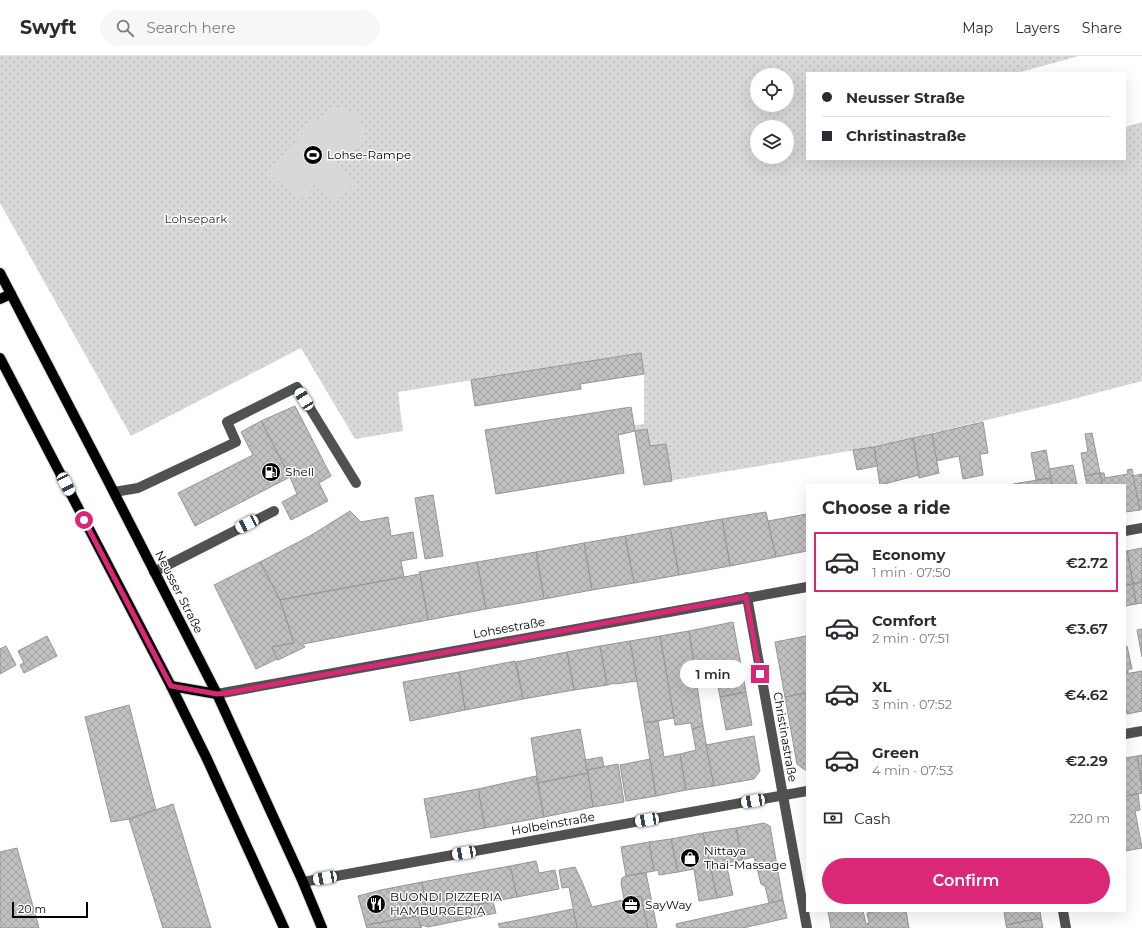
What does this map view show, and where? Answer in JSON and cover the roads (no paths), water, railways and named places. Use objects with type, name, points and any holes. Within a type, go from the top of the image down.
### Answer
[{"type":"main road","name":"Neusser Straße","points":[[0,273],[217,694],[303,882],[322,928]]},
{"type":"main road","points":[[0,299],[11,294]]},
{"type":"main road","points":[[0,358],[171,686],[207,759],[284,928]]},
{"type":"main road","points":[[171,686],[217,694]]},
{"type":"street","points":[[114,492],[138,488],[236,442],[227,422],[297,387],[356,483]]},
{"type":"street","points":[[154,572],[274,511]]},
{"type":"street","points":[[1126,531],[1142,528]]},
{"type":"street","name":"Lohsestraße","points":[[217,694],[806,587]]},
{"type":"street","name":"Christinastraße","points":[[746,597],[807,928]]},
{"type":"street","points":[[1126,734],[1142,731]]},
{"type":"street","name":"Holbeinstraße","points":[[303,882],[806,792]]},
{"type":"street","points":[[1063,912],[1066,928]]},
{"type":"place","name":"Lohse-Rampe","points":[[313,155]]},
{"type":"place","name":"Shell","points":[[271,472]]},
{"type":"place","name":"Nittaya Thai-Massage","points":[[690,858]]},
{"type":"place","name":"BUONDI PIZZERIA HAMBURGERIA","points":[[376,904]]},
{"type":"place","name":"SayWay","points":[[631,905]]},
{"type":"park label","name":"Lohsepark","points":[[196,219]]}]
